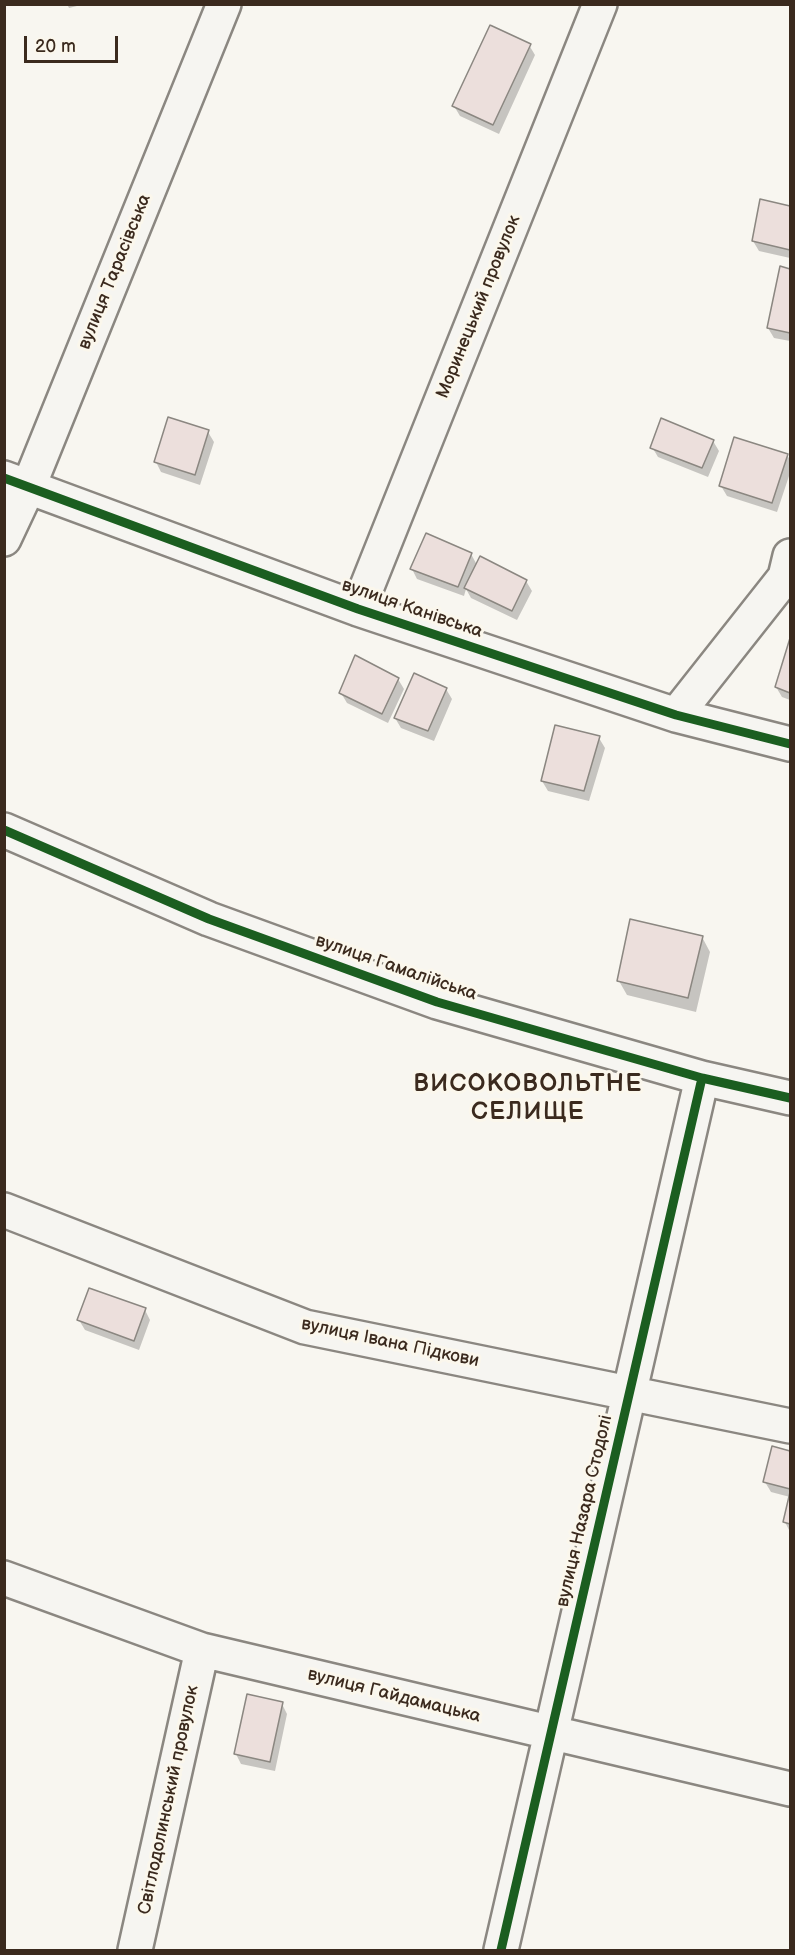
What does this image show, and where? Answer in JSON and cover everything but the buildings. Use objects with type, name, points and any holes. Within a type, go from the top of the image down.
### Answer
[{"type":"street","name":"вулиця Тарасівська","points":[[4,539],[16,483],[224,4]]},
{"type":"street","name":"Моринецький провулок","points":[[358,609],[600,4]]},
{"type":"street","name":"вулиця Канівська","points":[[16,483],[358,609],[676,714],[790,744]]},
{"type":"street","points":[[676,714],[785,577],[790,556]]},
{"type":"street","name":"вулиця Гамалійська","points":[[4,830],[209,919],[426,998],[702,1078],[790,1098]]},
{"type":"street","name":"вулиця Назара Стодолі","points":[[501,1950],[702,1078]]},
{"type":"street","name":"вулиця Івана Підкови","points":[[4,1210],[305,1327],[790,1426]]},
{"type":"street","name":"вулиця Гайдамацька","points":[[4,1578],[202,1650],[790,1789]]},
{"type":"street","name":"Світлодолинський провулок","points":[[135,1950],[202,1650]]},
{"type":"cycle path","points":[[4,478],[358,609],[676,715],[790,744]]},
{"type":"cycle path","points":[[4,830],[209,919],[437,1002],[702,1078],[790,1098]]},
{"type":"cycle path","points":[[501,1950],[702,1078]]},
{"type":"district","name":"ВИСОКОВОЛЬТНЕ СЕЛИЩЕ","points":[[528,1099]]}]
